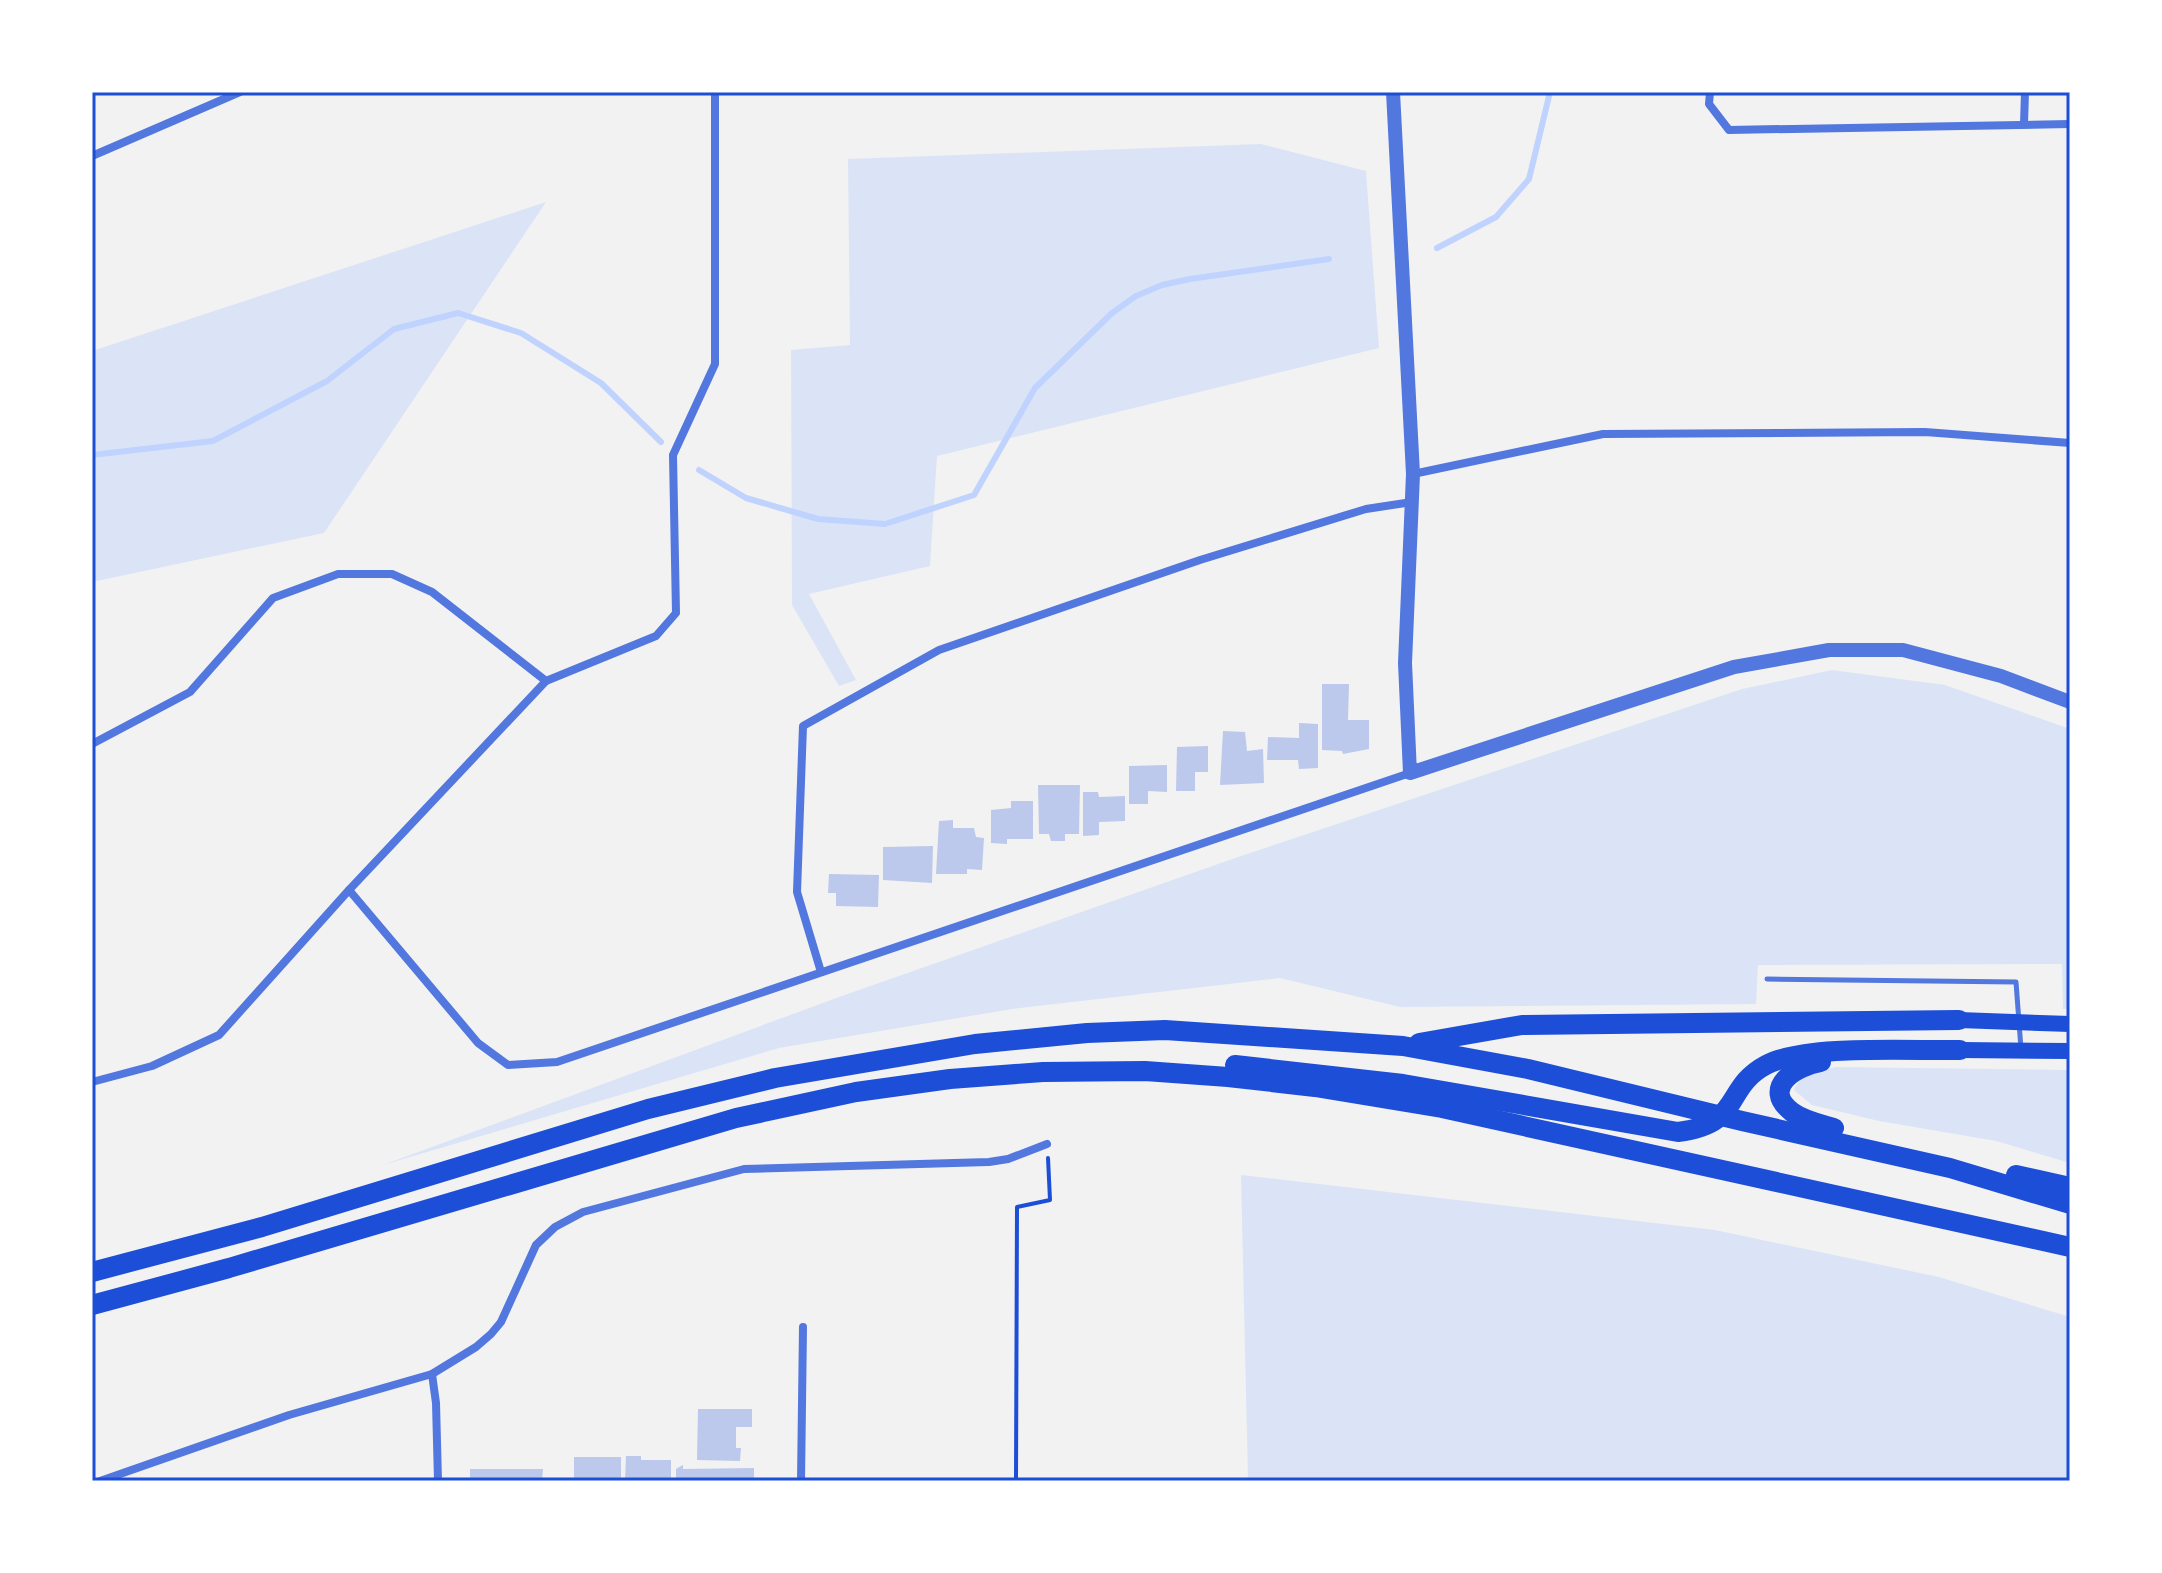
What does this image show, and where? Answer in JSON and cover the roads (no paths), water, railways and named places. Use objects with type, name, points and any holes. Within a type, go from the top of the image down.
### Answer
[{"type":"highway","points":[[1403,1046],[1522,1025],[1959,1020]]},
{"type":"highway","points":[[92,1272],[262,1227],[648,1109],[775,1078],[975,1044],[1087,1033],[1165,1030],[1403,1046],[1528,1069],[1950,1168],[2070,1204]]},
{"type":"highway","points":[[92,1305],[229,1268],[736,1118],[856,1092],[950,1079],[1159,1061],[1220,1063],[1403,1084],[1659,1130],[1694,1130],[1722,1116],[1750,1077],[1780,1059],[1816,1052],[1960,1050]]},
{"type":"highway","points":[[1960,1050],[1925,1056],[1808,1064],[1789,1074],[1784,1080],[1781,1094],[1794,1113],[1813,1122],[2070,1187]]},
{"type":"highway","points":[[1043,1072],[1145,1071],[1228,1077],[1371,1095],[2070,1247]]},
{"type":"main road","points":[[1959,1020],[2070,1024]]},
{"type":"main road","points":[[1960,1050],[2070,1051]]},
{"type":"street","points":[[92,156],[240,92]]},
{"type":"street","points":[[92,1082],[152,1066],[219,1035],[349,890],[546,681],[656,636],[676,613],[673,455],[715,364],[715,92]]},
{"type":"street","points":[[1393,92],[1413,474],[1405,663],[1410,773]]},
{"type":"street","points":[[1710,92],[1709,104],[1729,130],[2070,124]]},
{"type":"street","points":[[2024,124],[2025,92]]},
{"type":"street","points":[[1413,474],[1603,434],[1925,432],[2070,443]]},
{"type":"street","points":[[821,972],[797,892],[803,726],[939,650],[1200,560],[1366,509],[1412,502]]},
{"type":"street","points":[[92,744],[190,692],[273,598],[338,574],[392,574],[432,592],[546,681]]},
{"type":"street","points":[[349,890],[478,1043],[508,1065],[557,1062],[1410,773],[1734,667],[1829,650],[1903,650],[2001,676],[2070,702]]},
{"type":"street","points":[[100,1481],[289,1415],[432,1374],[491,1334],[501,1322],[536,1245],[555,1227],[583,1212],[744,1169],[989,1162],[1008,1159],[1047,1144]]},
{"type":"street","points":[[801,1481],[803,1327]]},
{"type":"street","points":[[432,1374],[438,1481]]},
{"type":"lane","points":[[1767,979],[2016,982],[2021,1050]]},
{"type":"waterway","points":[[1437,248],[1496,217],[1529,179],[1550,92]]},
{"type":"waterway","points":[[699,470],[746,498],[818,519],[885,524],[974,495],[1035,388],[1112,313],[1136,296],[1162,285],[1190,279],[1329,259]]},
{"type":"waterway","points":[[92,455],[213,441],[327,381],[394,329],[458,313],[521,333],[601,383],[661,442]]}]
